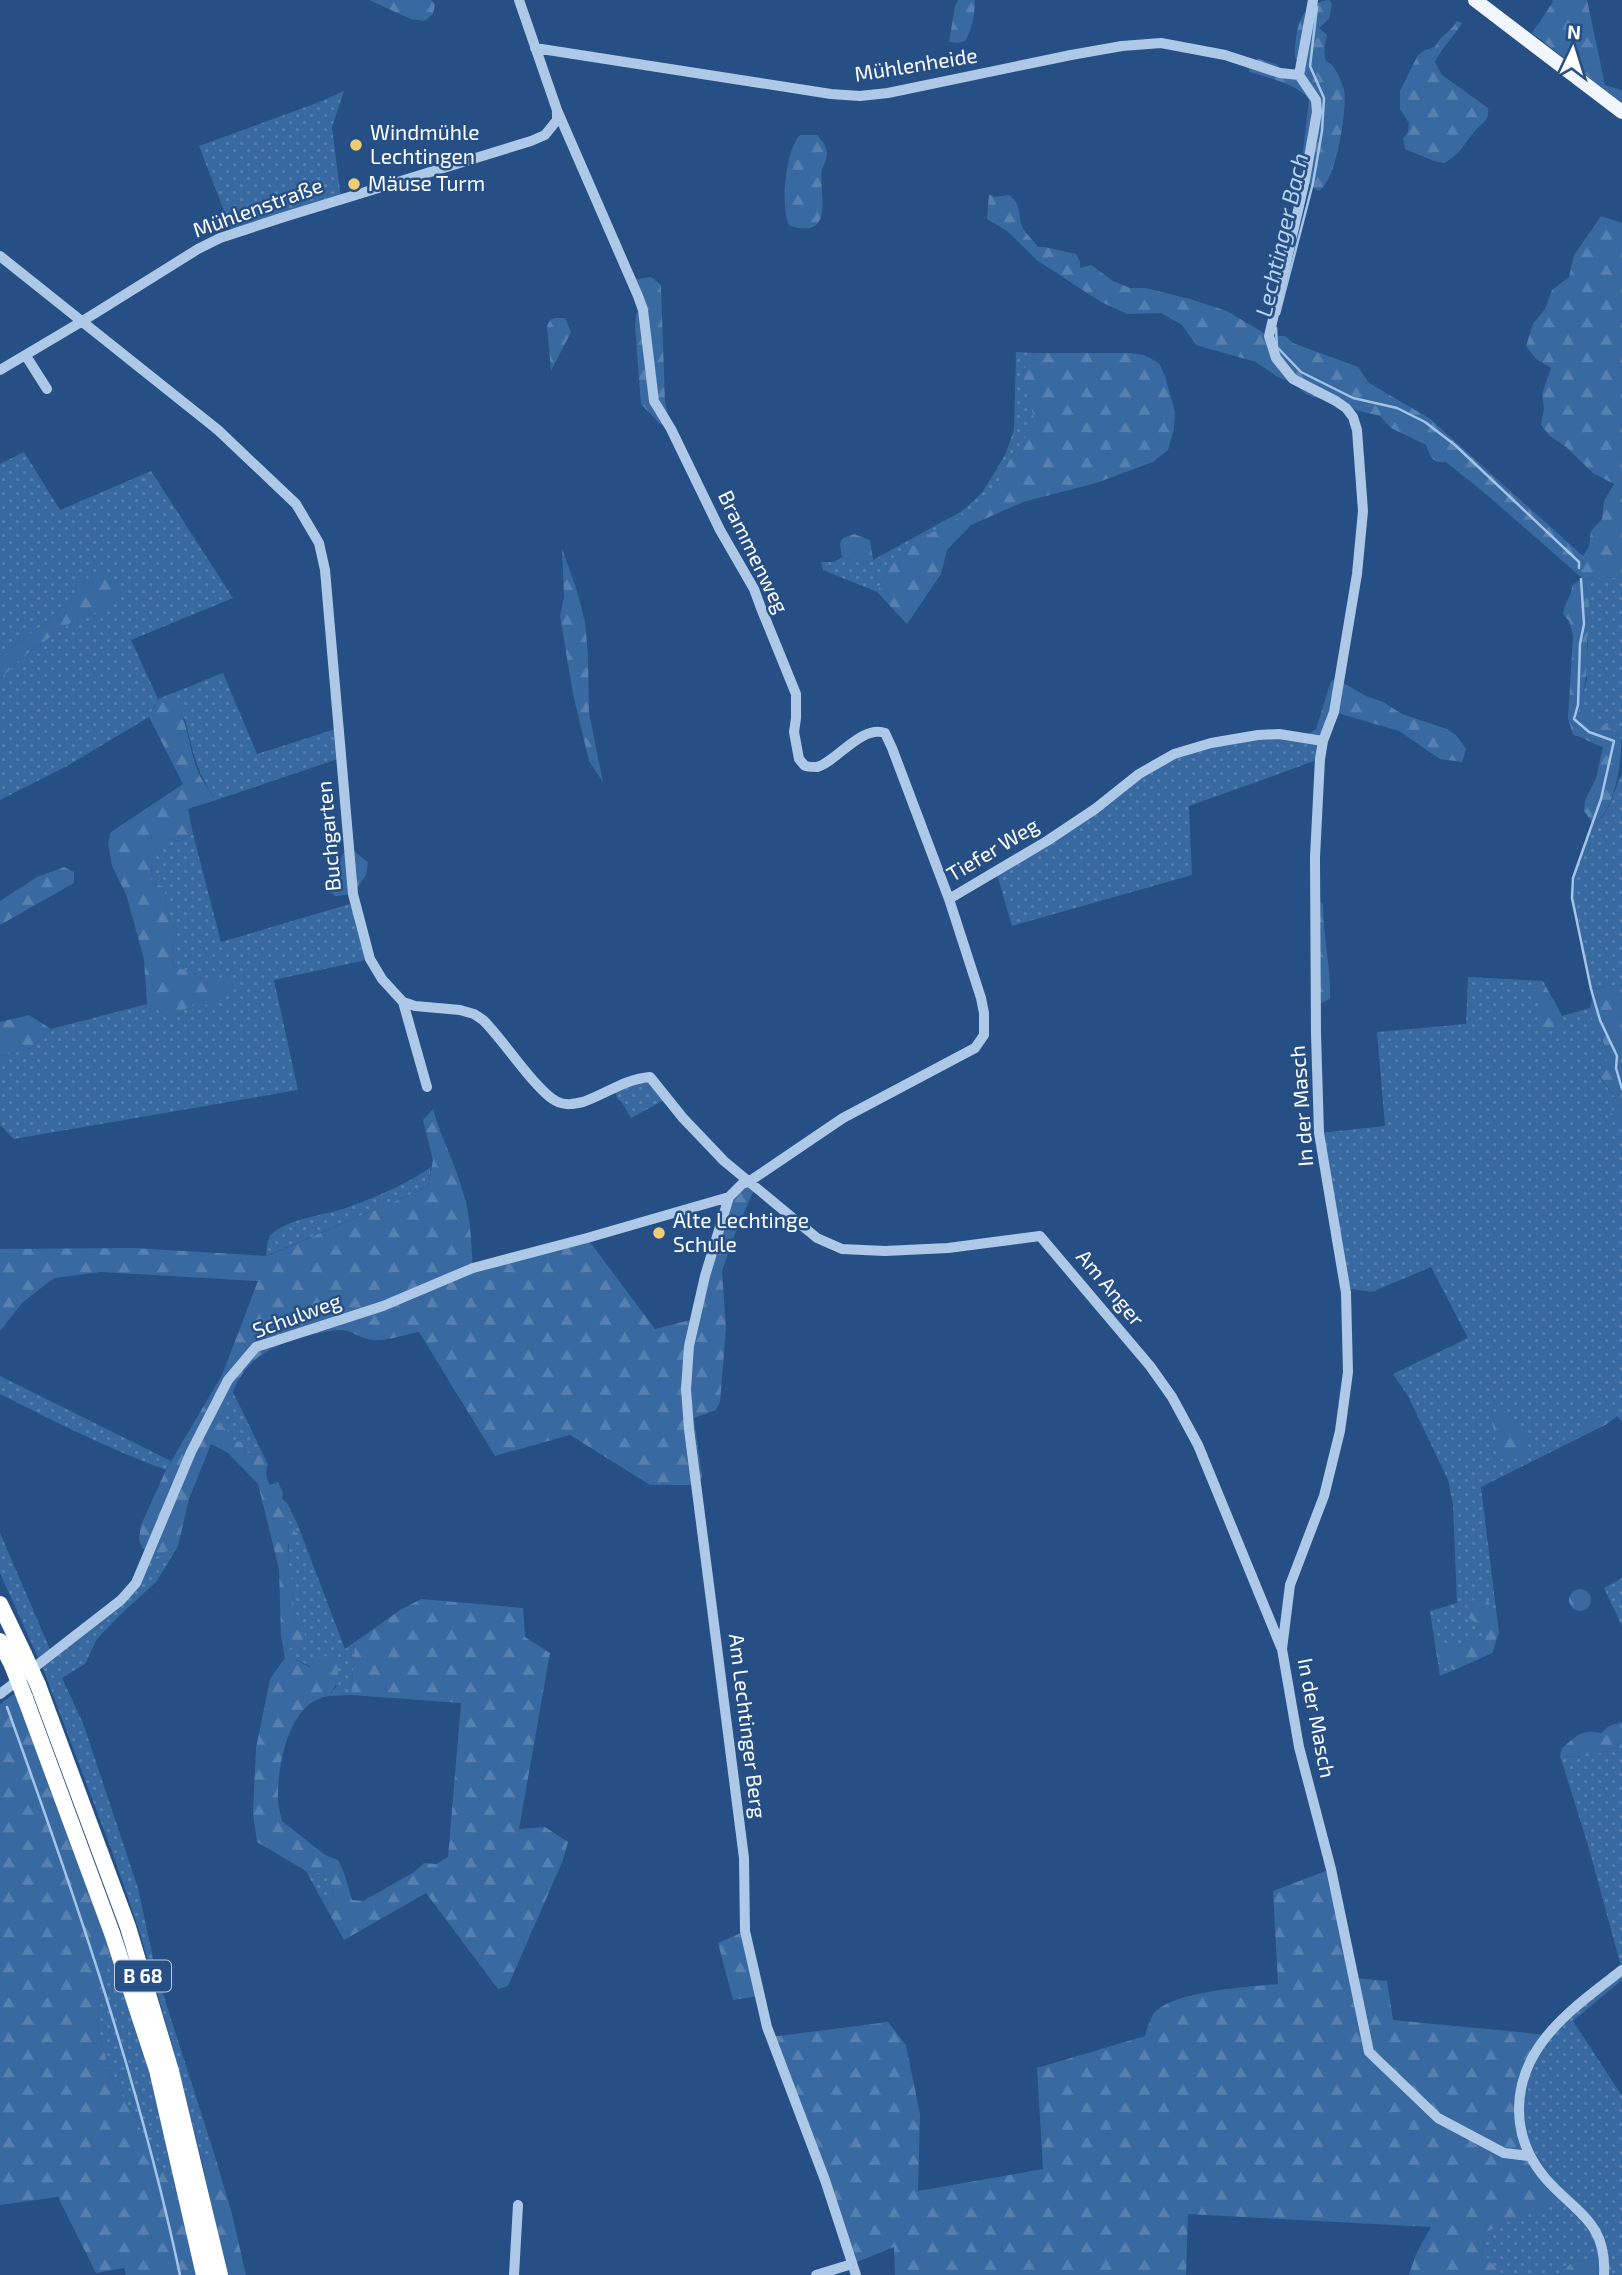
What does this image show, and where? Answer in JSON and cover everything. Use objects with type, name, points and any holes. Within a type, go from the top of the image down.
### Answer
[{"type":"highway","name":"B 68","points":[[0,1604],[38,1685],[128,1927],[171,2071],[220,2275]]},
{"type":"highway","name":"B 68","points":[[0,1641],[25,1698],[112,1933],[157,2070],[204,2275]]},
{"type":"main road","points":[[1475,0],[1622,113]]},
{"type":"street","points":[[519,0],[557,110]]},
{"type":"street","points":[[1299,75],[1312,0]]},
{"type":"street","name":"Mühlenheide","points":[[535,48],[831,94],[860,96],[906,90],[1097,50],[1161,43],[1225,55],[1280,73],[1299,75]]},
{"type":"street","name":"In der Masch","points":[[1299,75],[1316,100],[1317,112],[1305,180],[1269,336],[1276,358],[1293,379],[1336,401],[1353,417],[1357,430],[1363,511],[1357,574],[1334,712],[1323,741],[1320,759],[1315,856],[1315,1024],[1319,1133],[1346,1293],[1348,1372],[1340,1431],[1324,1496],[1290,1586],[1282,1649],[1299,1747],[1331,1869],[1369,2052],[1438,2118],[1504,2153],[1529,2156]]},
{"type":"street","name":"Mühlenstraße","points":[[0,370],[81,323],[187,255],[220,238],[531,141],[552,129],[557,120],[557,110]]},
{"type":"street","name":"Brammenweg","points":[[557,110],[643,310],[654,401],[671,429],[720,530],[754,589],[795,690],[797,711],[793,732],[799,759],[806,766],[818,767],[859,739],[876,731],[885,733],[950,899]]},
{"type":"street","name":"Buchgarten","points":[[2,262],[183,401],[265,472],[296,504],[320,542],[330,604],[353,894],[370,959],[382,979],[403,1002]]},
{"type":"street","points":[[26,356],[47,389]]},
{"type":"street","name":"Tiefer Weg","points":[[750,1181],[843,1118],[941,1067],[981,1042],[984,1035],[983,1005],[950,899],[1047,841],[1095,809],[1139,774],[1174,754],[1211,743],[1258,735],[1279,734],[1323,741]]},
{"type":"street","points":[[403,1002],[427,1087]]},
{"type":"street","points":[[403,1002],[474,1014],[483,1020],[542,1089],[558,1102],[571,1105],[633,1080],[650,1077],[702,1139],[750,1181]]},
{"type":"street","points":[[729,1196],[742,1184],[750,1181]]},
{"type":"street","name":"Am Anger","points":[[750,1181],[817,1237],[842,1249],[928,1250],[1041,1236],[1172,1396],[1198,1445],[1282,1649]]},
{"type":"street","name":"Schulweg","points":[[0,1695],[121,1600],[136,1583],[191,1452],[228,1380],[256,1347],[383,1306],[473,1268],[729,1196]]},
{"type":"street","name":"Am Lechtinger Berg","points":[[729,1196],[698,1301],[689,1346],[686,1390],[744,1858],[745,1931],[767,2026],[825,2180],[854,2269]]},
{"type":"street","points":[[1604,2275],[1605,2259],[1595,2230],[1585,2215],[1546,2179],[1529,2156],[1519,2121],[1519,2104],[1522,2086],[1533,2057],[1546,2037],[1575,2007],[1622,1970]]},
{"type":"street","points":[[514,2275],[518,2205]]},
{"type":"street","points":[[816,2275],[854,2269]]},
{"type":"green space","points":[[369,0],[431,0],[435,4],[433,14],[424,21],[411,19]]},
{"type":"green space","points":[[958,0],[975,0],[970,32],[965,41],[958,43],[949,42]]},
{"type":"green space","points":[[1329,0],[1332,4],[1329,19],[1319,28],[1327,35],[1324,52],[1326,60],[1336,70],[1345,98],[1335,161],[1324,186],[1318,191],[1300,176],[1309,100],[1291,86],[1249,72],[1249,63],[1259,59],[1278,65],[1280,73],[1299,74],[1302,62],[1295,58],[1295,48],[1300,20],[1311,7]]},
{"type":"green space","points":[[1552,0],[1587,0],[1605,85],[1622,90],[1622,103],[1532,33]]},
{"type":"green space","points":[[1457,21],[1462,23],[1435,62],[1442,75],[1488,108],[1488,116],[1459,152],[1444,163],[1405,149],[1403,138],[1408,132],[1409,123],[1400,109],[1400,91],[1418,55],[1435,47]]},
{"type":"green space","points":[[344,91],[332,127],[341,199],[233,234],[199,146]]},
{"type":"green space","points":[[800,135],[817,135],[827,153],[821,179],[823,201],[820,220],[805,229],[790,226],[785,207],[788,165]]},
{"type":"green space","points":[[989,194],[994,197],[1009,195],[1014,199],[1023,228],[1038,247],[1076,254],[1080,268],[1091,265],[1113,281],[1130,288],[1145,288],[1227,311],[1269,336],[1285,336],[1293,343],[1358,367],[1369,383],[1429,418],[1583,556],[1589,546],[1591,531],[1602,519],[1604,501],[1614,484],[1593,473],[1541,425],[1544,408],[1542,394],[1551,368],[1536,359],[1526,346],[1533,324],[1545,309],[1552,290],[1569,277],[1574,255],[1601,216],[1622,223],[1622,577],[1583,579],[1591,624],[1587,638],[1585,686],[1578,713],[1609,727],[1621,739],[1616,786],[1601,818],[1593,823],[1584,811],[1585,801],[1596,778],[1603,747],[1573,735],[1568,718],[1573,635],[1569,621],[1563,614],[1572,586],[1582,578],[1446,462],[1433,459],[1426,445],[1391,428],[1380,416],[1347,408],[1345,413],[1326,401],[1306,394],[1293,383],[1278,377],[1256,362],[1196,345],[1182,325],[1161,313],[1127,314],[1101,302],[1038,261],[1007,231],[987,219]]},
{"type":"green space","points":[[651,277],[661,285],[665,402],[671,429],[659,423],[641,404],[635,326],[636,314],[641,306],[632,280]]},
{"type":"green space","points":[[565,318],[571,332],[551,371],[547,326],[550,320]]},
{"type":"green space","points":[[1016,352],[1035,353],[1022,372],[1036,422],[1009,461],[996,490],[963,515],[890,561],[877,592],[823,570],[821,562],[834,562],[842,557],[863,564],[873,560],[962,511],[982,493],[1005,455],[1014,430]]},
{"type":"green space","points":[[1035,353],[1131,353],[1144,355],[1159,363],[1175,412],[1168,450],[1153,462],[1096,483],[1023,502],[971,525],[947,550],[941,574],[907,624],[877,592],[890,561],[963,515],[995,490],[1009,461],[1035,422],[1022,372]]},
{"type":"green space","points":[[24,452],[60,510],[151,471],[233,598],[131,640],[158,699],[149,717],[67,766],[0,800],[0,679],[24,656],[76,619],[108,608],[78,585],[71,600],[48,621],[0,656],[0,464]]},
{"type":"green space","points":[[854,534],[870,540],[873,560],[863,564],[842,557],[840,543],[843,538]]},
{"type":"green space","points":[[562,549],[585,622],[589,713],[603,782],[589,761],[573,694],[560,616],[564,597]]},
{"type":"green space","points":[[93,574],[106,574],[119,584],[121,597],[108,608],[76,619],[24,656],[0,679],[0,656],[48,621],[71,600],[78,585]]},
{"type":"green space","points":[[1622,577],[1622,740],[1617,733],[1578,713],[1587,679],[1587,638],[1591,626],[1583,579]]},
{"type":"green space","points":[[223,673],[257,754],[339,728],[341,758],[216,800],[200,771],[185,719],[158,699]]},
{"type":"green space","points":[[1336,679],[1402,714],[1447,729],[1457,736],[1466,749],[1462,762],[1440,759],[1399,731],[1334,712],[1323,741],[1303,737],[1316,729],[1331,681]]},
{"type":"green space","points":[[158,699],[176,702],[198,771],[216,800],[188,809],[193,834],[179,841],[162,838],[152,856],[151,881],[164,887],[169,921],[178,931],[173,948],[172,967],[191,971],[205,981],[222,977],[235,989],[226,998],[210,1006],[196,1001],[191,1007],[167,1015],[147,1004],[144,959],[126,894],[112,866],[108,843],[111,832],[183,784],[149,717]]},
{"type":"green space","points":[[1258,735],[1323,741],[1320,759],[1189,806],[1192,875],[1012,926],[996,871],[1171,756]]},
{"type":"green space","points":[[1622,774],[1622,985],[1591,989],[1572,898],[1573,878],[1593,823],[1608,809]]},
{"type":"green space","points":[[193,834],[221,942],[353,903],[370,959],[274,980],[298,1090],[14,1139],[0,1125],[0,1056],[31,1048],[51,1029],[147,1004],[167,1015],[205,981],[191,971],[172,967],[173,948],[178,931],[169,921],[164,887],[151,881],[152,856],[162,838],[179,841]]},
{"type":"green space","points":[[348,847],[368,862],[366,875],[353,894],[336,896],[329,892],[326,881]]},
{"type":"green space","points":[[64,867],[74,872],[74,883],[0,925],[0,901],[37,877]]},
{"type":"green space","points":[[1319,901],[1323,904],[1330,999],[1317,1005]]},
{"type":"green space","points":[[1468,977],[1543,981],[1562,1016],[1590,1008],[1608,1057],[1599,1076],[1620,1104],[1611,1113],[1622,1119],[1622,1421],[1617,1416],[1605,1425],[1481,1487],[1499,1633],[1492,1653],[1440,1676],[1430,1611],[1457,1603],[1453,1504],[1448,1480],[1408,1396],[1393,1374],[1468,1338],[1431,1267],[1372,1292],[1346,1288],[1319,1133],[1385,1126],[1377,1032],[1466,1024]]},
{"type":"green space","points":[[1622,985],[1622,1119],[1612,1122],[1609,1118],[1611,1113],[1620,1104],[1599,1075],[1608,1057],[1602,1039],[1595,1035],[1590,1008],[1591,989]]},
{"type":"green space","points":[[1546,987],[1558,1008],[1560,1019],[1556,1029],[1546,1029],[1537,1020],[1542,1006],[1535,989]]},
{"type":"green space","points":[[29,1015],[51,1029],[31,1048],[0,1056],[0,1022]]},
{"type":"green space","points":[[650,1077],[668,1098],[631,1118],[613,1088]]},
{"type":"green space","points":[[433,1109],[466,1201],[473,1268],[587,1238],[655,1329],[694,1319],[729,1197],[742,1184],[775,1202],[753,1192],[722,1271],[726,1328],[720,1402],[716,1410],[694,1418],[702,1477],[696,1485],[650,1485],[570,1435],[495,1456],[419,1332],[377,1340],[345,1330],[336,1330],[281,1345],[255,1360],[246,1369],[232,1392],[219,1424],[229,1432],[233,1440],[241,1442],[251,1455],[262,1452],[268,1464],[266,1472],[270,1485],[278,1482],[283,1493],[282,1499],[287,1503],[289,1524],[298,1534],[288,1545],[288,1557],[296,1624],[303,1627],[305,1635],[299,1646],[288,1649],[283,1647],[281,1637],[279,1569],[258,1484],[228,1453],[211,1444],[189,1499],[178,1546],[157,1556],[142,1548],[139,1539],[141,1525],[166,1470],[222,1375],[258,1281],[101,1272],[54,1278],[23,1302],[0,1331],[0,1249],[133,1248],[267,1256],[428,1187],[433,1160],[423,1120]]},
{"type":"green space","points":[[431,1167],[428,1187],[266,1256],[270,1237],[282,1227],[364,1201]]},
{"type":"green space","points":[[0,1376],[171,1461],[166,1470],[144,1462],[0,1394]]},
{"type":"green space","points":[[232,1390],[262,1452],[251,1455],[241,1442],[233,1440],[219,1424]]},
{"type":"green space","points":[[1504,1411],[1519,1427],[1525,1439],[1523,1459],[1499,1459],[1492,1421]]},
{"type":"green space","points":[[1610,1411],[1617,1412],[1618,1416],[1564,1444],[1565,1437]]},
{"type":"green space","points":[[287,1503],[345,1649],[355,1642],[351,1695],[329,1696],[337,1686],[306,1664],[285,1658],[283,1647],[288,1649],[296,1624],[288,1557],[290,1529],[286,1520]]},
{"type":"green space","points":[[0,1533],[52,1654],[121,1600],[149,1553],[157,1556],[178,1546],[157,1581],[97,1639],[85,1664],[62,1678],[83,1723],[138,1888],[156,1972],[214,2153],[202,2162],[140,1933],[114,1857],[44,1671],[0,1573]]},
{"type":"green space","points":[[1622,1578],[1622,1626],[1604,1588]]},
{"type":"green space","points":[[1580,1589],[1588,1592],[1591,1600],[1588,1608],[1580,1611],[1572,1608],[1569,1600],[1572,1592]]},
{"type":"green space","points":[[1482,1596],[1493,1609],[1498,1622],[1492,1653],[1454,1670],[1438,1662],[1435,1646],[1441,1642],[1458,1648],[1462,1644],[1461,1639],[1468,1636],[1483,1640],[1483,1627],[1464,1613],[1471,1602]]},
{"type":"green space","points":[[421,1599],[523,1608],[525,1637],[550,1653],[519,1829],[545,1827],[568,1842],[563,1860],[508,1986],[498,1989],[426,1893],[344,1940],[325,1906],[334,1898],[330,1879],[319,1873],[306,1871],[257,1842],[253,1813],[256,1748],[270,1679],[285,1658],[292,1658],[310,1667],[321,1658],[334,1655],[338,1672],[332,1691],[329,1696],[315,1701],[304,1710],[288,1737],[278,1786],[282,1821],[325,1855],[338,1860],[352,1900],[363,1901],[414,1872],[424,1863],[436,1864],[448,1857],[461,1703],[351,1695],[355,1642],[400,1610]]},
{"type":"green space","points":[[19,1690],[111,1944],[98,2007],[99,2034],[114,2084],[133,2112],[146,2142],[182,2205],[198,2275],[126,2275],[124,2268],[96,2273],[58,2197],[0,2205],[0,1704]]},
{"type":"green space","points":[[1622,1722],[1622,1743],[1593,1755],[1560,1756],[1562,1748],[1580,1735],[1589,1732],[1601,1733],[1609,1726]]},
{"type":"green space","points":[[1622,1743],[1622,1970],[1588,1845],[1560,1756],[1593,1755]]},
{"type":"green space","points":[[1331,1869],[1354,1978],[1387,1981],[1393,2020],[1546,2037],[1522,2086],[1523,2142],[1566,2198],[1485,2232],[1482,2253],[1503,2275],[1409,2275],[1416,2254],[1431,2227],[1188,2214],[1186,2275],[895,2275],[894,2247],[852,2264],[771,2037],[888,2022],[906,2045],[920,2114],[918,2191],[1043,2169],[1037,2068],[1145,2036],[1153,2015],[1175,2000],[1230,1989],[1278,1984],[1273,1891]]},
{"type":"green space","points":[[306,1871],[319,1873],[330,1879],[334,1898],[325,1906]]},
{"type":"green space","points":[[745,1931],[759,1996],[733,2000],[718,1943]]},
{"type":"green space","points":[[111,1944],[147,2064],[182,2205],[146,2142],[133,2112],[114,2084],[99,2034],[98,2007]]},
{"type":"green space","points":[[1622,1970],[1622,1980],[1573,2021],[1622,2096],[1622,2275],[1611,2275],[1612,2268],[1595,2258],[1571,2263],[1559,2275],[1503,2275],[1482,2253],[1485,2232],[1523,2142],[1522,2086],[1546,2037]]},
{"type":"green space","points":[[214,2153],[246,2275],[227,2275],[202,2162]]},
{"type":"green space","points":[[1595,2258],[1605,2259],[1612,2268],[1611,2275],[1559,2275],[1571,2263]]},
{"type":"waterway","name":"Lechtinger Bach","points":[[1279,314],[1313,183],[1322,131],[1324,98],[1310,66],[1317,7]]},
{"type":"waterway","name":"Lechtinger Bach","points":[[1276,328],[1277,347],[1301,372],[1353,398],[1397,408],[1425,422],[1455,445],[1579,562],[1579,568]]},
{"type":"waterway","name":"Lechtinger Bach","points":[[1581,579],[1584,624],[1580,644],[1578,705],[1574,719],[1589,732],[1614,741],[1601,799],[1573,878],[1572,898],[1591,989],[1600,1020],[1617,1056],[1616,1068],[1622,1089]]},
{"type":"waterway","points":[[7,1707],[57,1847],[125,2059],[164,2203],[180,2275]]},
{"type":"place","name":"Windmühle Lechtingen","points":[[356,145]]},
{"type":"place","name":"Mäuse Turm","points":[[354,184]]},
{"type":"place","name":"Alte Lechtinge Schule","points":[[659,1233]]}]
